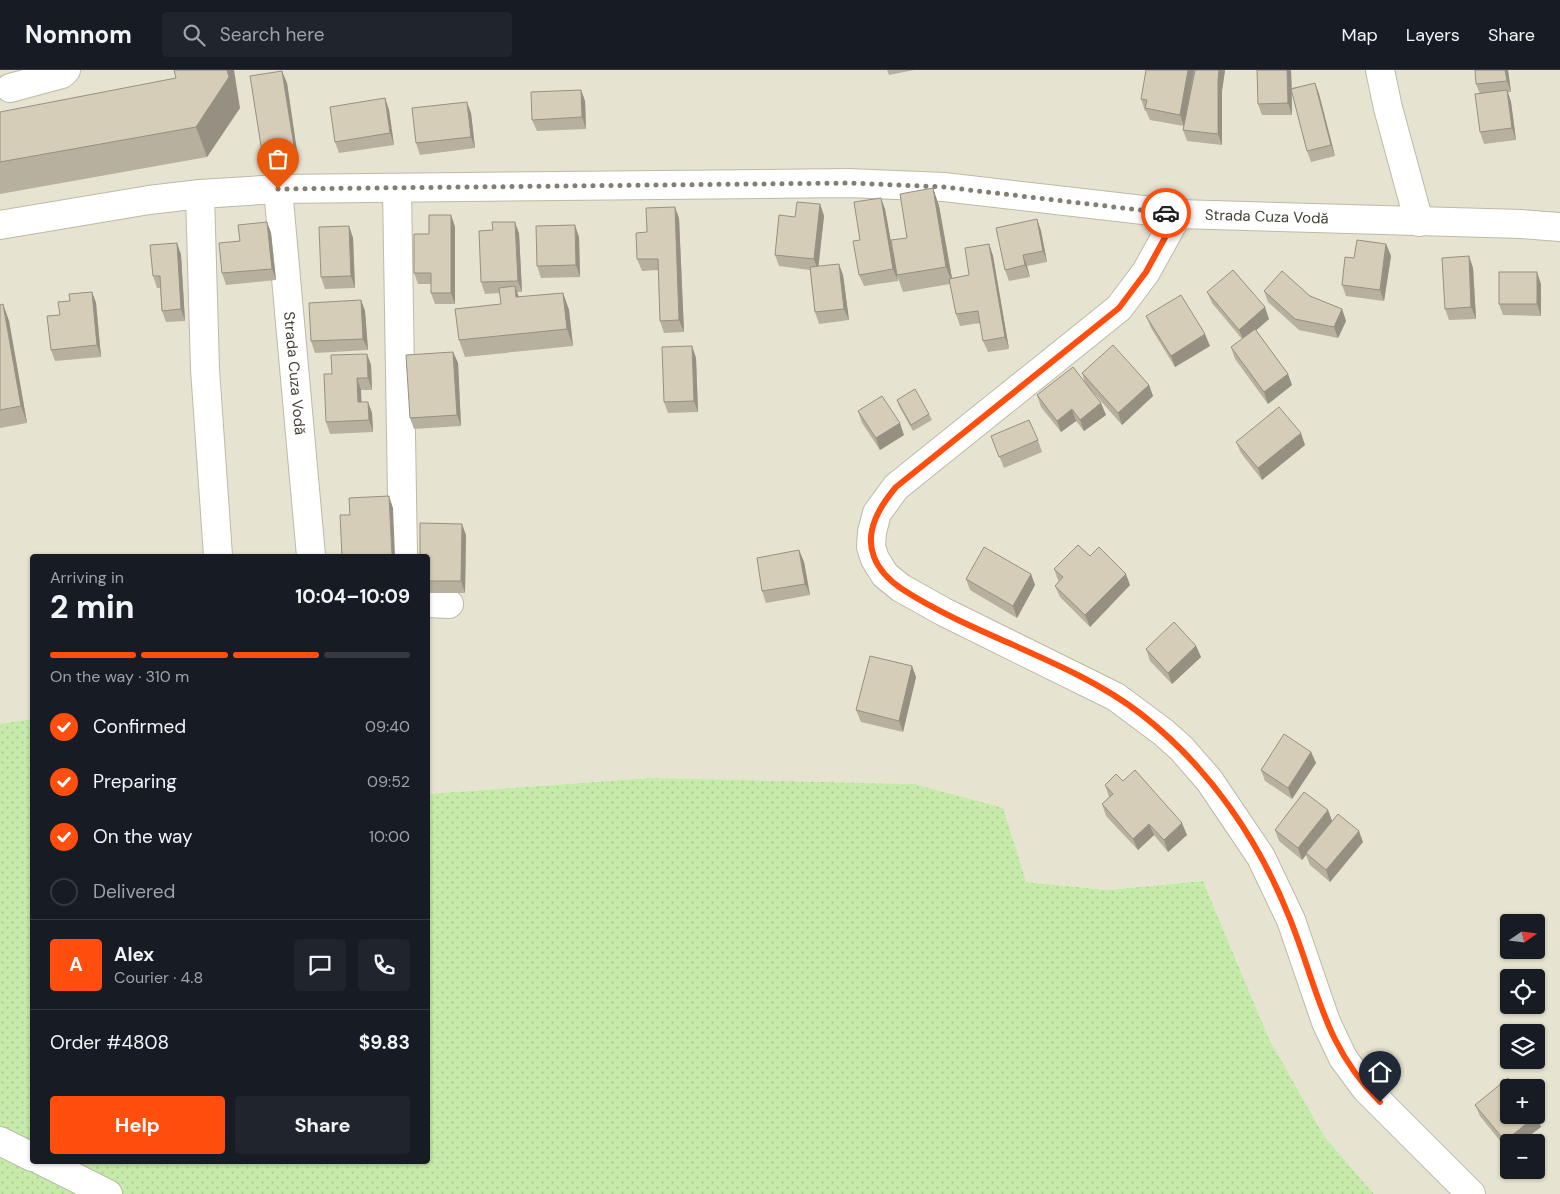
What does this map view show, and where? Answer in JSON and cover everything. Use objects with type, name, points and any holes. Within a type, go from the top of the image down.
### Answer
[{"type":"street","points":[[10,88],[62,74],[66,70]]},
{"type":"street","points":[[1380,70],[1388,108],[1419,222]]},
{"type":"street","name":"Strada Cuza Vodă","points":[[0,225],[149,200],[200,194],[278,189],[848,183],[944,187],[1178,214],[1560,227]]},
{"type":"street","name":"Strada Cuza Vodă","points":[[278,189],[311,554]]},
{"type":"street","points":[[397,189],[403,554]]},
{"type":"street","points":[[200,194],[205,369],[218,554]]},
{"type":"street","points":[[1178,214],[1142,280],[1119,308],[896,487],[877,513],[872,532],[871,547],[875,559],[885,575],[901,588],[944,612],[1116,697],[1181,748],[1209,780],[1261,857],[1291,920],[1326,1022],[1343,1058],[1366,1089],[1471,1194]]},
{"type":"street","points":[[0,1141],[30,1156]]},
{"type":"street","points":[[48,1164],[108,1194]]},
{"type":"shaded area","points":[[0,70],[1560,70],[1560,1194],[1374,1194],[1324,1136],[1269,1039],[1203,881],[1108,890],[1026,882],[914,784],[649,778],[430,794],[430,554],[30,554],[30,719],[0,724]]},
{"type":"green space","points":[[30,719],[30,1164],[430,1164],[430,794],[649,778],[914,784],[1003,808],[1026,882],[1108,890],[1203,881],[1269,1039],[1324,1136],[1374,1194],[0,1194],[0,724]]},
{"type":"building","points":[[174,70],[227,70],[229,77],[196,127],[0,162],[0,112],[176,78]]},
{"type":"building","points":[[1146,70],[1188,70],[1180,115],[1145,108],[1147,100],[1141,99]]},
{"type":"building","points":[[1195,70],[1219,70],[1218,134],[1183,130]]},
{"type":"building","points":[[1257,70],[1287,70],[1288,103],[1258,104]]},
{"type":"building","points":[[1475,70],[1505,70],[1507,81],[1476,84]]},
{"type":"building","points":[[282,71],[294,146],[262,152],[250,76]]},
{"type":"building","points":[[1315,83],[1331,145],[1307,151],[1291,89]]},
{"type":"building","points":[[581,90],[582,117],[532,120],[531,92]]},
{"type":"building","points":[[1507,90],[1512,128],[1480,132],[1475,94]]},
{"type":"building","points":[[385,98],[390,133],[335,142],[330,107]]},
{"type":"building","points":[[467,102],[471,137],[416,143],[412,108]]},
{"type":"building","points":[[933,188],[946,267],[897,275],[891,240],[907,238],[900,194]]},
{"type":"building","points":[[881,198],[893,269],[859,275],[853,241],[860,240],[854,202]]},
{"type":"building","points":[[797,202],[820,204],[814,259],[775,255],[779,215],[795,217]]},
{"type":"building","points":[[675,207],[679,320],[660,321],[658,259],[637,259],[636,233],[647,232],[646,208]]},
{"type":"building","points":[[429,215],[451,215],[451,293],[431,293],[431,273],[414,273],[414,234],[429,234]]},
{"type":"building","points":[[1037,219],[1043,251],[1023,255],[1025,265],[1005,270],[996,228]]},
{"type":"building","points":[[267,222],[272,269],[222,273],[219,243],[240,241],[238,225]]},
{"type":"building","points":[[492,222],[515,222],[518,281],[481,282],[479,231],[493,230]]},
{"type":"building","points":[[575,225],[576,265],[537,266],[536,226]]},
{"type":"building","points":[[349,226],[351,276],[321,277],[319,227]]},
{"type":"building","points":[[1357,240],[1386,244],[1380,290],[1342,285],[1345,257],[1354,258]]},
{"type":"building","points":[[177,243],[181,309],[162,311],[160,276],[153,276],[150,245]]},
{"type":"building","points":[[989,244],[1005,337],[983,341],[978,311],[956,314],[949,279],[969,275],[965,248]]},
{"type":"building","points":[[1469,256],[1471,307],[1445,309],[1442,258]]},
{"type":"building","points":[[839,264],[844,309],[815,312],[810,267]]},
{"type":"building","points":[[1233,270],[1265,307],[1239,330],[1207,292]]},
{"type":"building","points":[[1282,271],[1310,296],[1342,309],[1334,327],[1295,319],[1264,291]]},
{"type":"building","points":[[1499,272],[1537,272],[1537,304],[1499,304]]},
{"type":"building","points":[[515,286],[516,297],[563,293],[567,329],[459,340],[455,309],[501,304],[499,288]]},
{"type":"building","points":[[92,292],[97,345],[51,350],[47,316],[60,315],[58,302],[70,301],[69,294]]},
{"type":"building","points":[[1181,295],[1205,334],[1171,356],[1146,316]]},
{"type":"building","points":[[361,300],[363,339],[311,341],[309,303]]},
{"type":"building","points":[[3,304],[21,406],[0,410],[0,305]]},
{"type":"building","points":[[1255,329],[1288,374],[1264,392],[1231,347]]},
{"type":"building","points":[[1113,345],[1149,385],[1118,413],[1082,373]]},
{"type":"building","points":[[692,346],[694,401],[664,402],[662,347]]},
{"type":"building","points":[[453,352],[457,415],[410,418],[406,355]]},
{"type":"building","points":[[367,354],[368,378],[357,378],[358,402],[368,402],[369,420],[326,422],[324,374],[332,374],[331,355]]},
{"type":"building","points":[[1073,367],[1101,403],[1080,420],[1072,409],[1057,421],[1037,395]]},
{"type":"building","points":[[915,389],[929,414],[911,425],[897,400]]},
{"type":"building","points":[[882,396],[900,423],[876,438],[858,411]]},
{"type":"building","points":[[1279,407],[1301,433],[1258,468],[1236,442]]},
{"type":"building","points":[[1029,420],[1038,440],[999,457],[991,436]]},
{"type":"building","points":[[389,496],[392,554],[342,554],[340,515],[350,515],[349,498]]},
{"type":"building","points":[[420,523],[462,524],[461,581],[430,581],[430,554],[420,554]]},
{"type":"building","points":[[1078,545],[1090,556],[1099,547],[1126,574],[1085,615],[1055,586],[1063,577],[1054,569]]},
{"type":"building","points":[[984,547],[1031,574],[1013,606],[966,579]]},
{"type":"building","points":[[799,550],[805,584],[762,591],[757,558]]},
{"type":"building","points":[[1174,622],[1196,646],[1168,673],[1146,649]]},
{"type":"building","points":[[870,656],[912,666],[899,721],[856,710]]},
{"type":"building","points":[[1284,734],[1311,752],[1288,788],[1261,770]]},
{"type":"building","points":[[1135,770],[1182,823],[1164,840],[1149,824],[1133,839],[1102,804],[1113,794],[1105,785],[1116,774],[1123,781]]},
{"type":"building","points":[[1304,792],[1328,810],[1298,848],[1275,830]]},
{"type":"building","points":[[1338,814],[1359,831],[1326,870],[1306,853]]},
{"type":"building","points":[[1500,1085],[1500,1124],[1526,1124],[1514,1134],[1500,1135],[1475,1105]]},
{"type":"way so far","points":[[278,189],[848,183],[944,187],[1166,213]]},
{"type":"route","points":[[1166,213],[1178,214],[1146,272],[1119,308],[896,487],[886,498],[877,513],[872,532],[871,547],[875,559],[885,575],[901,588],[944,612],[1116,697],[1138,712],[1181,748],[1209,780],[1237,818],[1261,857],[1291,920],[1326,1022],[1343,1058],[1366,1089],[1380,1102]]}]
